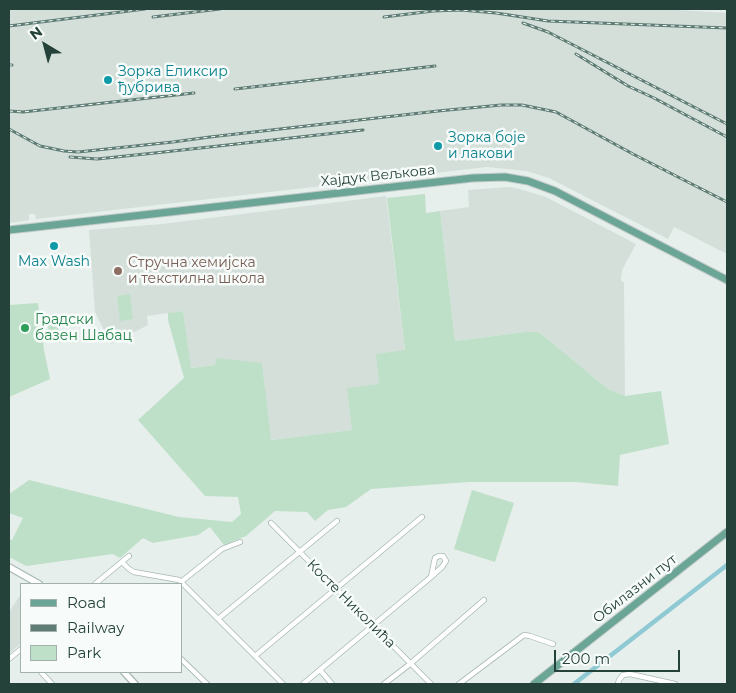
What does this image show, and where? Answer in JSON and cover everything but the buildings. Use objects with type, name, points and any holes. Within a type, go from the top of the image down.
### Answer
[{"type":"main road","name":"Хајдук Вељкова","points":[[9,230],[473,178],[505,177],[528,181],[555,191],[727,280]]},
{"type":"main road","name":"Обилазни пут","points":[[534,684],[727,532]]},
{"type":"street","points":[[255,656],[422,517]]},
{"type":"street","points":[[218,620],[337,521]]},
{"type":"street","name":"Косте Николића","points":[[271,523],[431,684]]},
{"type":"street","points":[[122,562],[134,572],[175,578],[181,582],[222,549],[240,542]]},
{"type":"street","points":[[103,581],[129,556]]},
{"type":"street","points":[[9,567],[37,583]]},
{"type":"street","points":[[303,684],[431,577]]},
{"type":"street","points":[[182,583],[283,684]]},
{"type":"street","points":[[384,684],[484,600]]},
{"type":"street","points":[[459,684],[524,635],[552,644]]},
{"type":"street","points":[[9,659],[20,650]]},
{"type":"street","points":[[182,660],[207,684]]},
{"type":"street","points":[[320,670],[332,684]]},
{"type":"street","points":[[42,673],[52,684]]},
{"type":"street","points":[[125,673],[135,684]]},
{"type":"street","points":[[618,684],[620,678],[626,674],[675,684]]},
{"type":"shaded area","points":[[9,9],[661,9],[727,13],[727,254],[674,227],[668,239],[549,178],[527,171],[487,167],[36,219],[35,214],[29,214],[29,220],[9,223]]},
{"type":"shaded area","points":[[508,187],[546,197],[636,244],[622,270],[621,280],[624,283],[625,396],[608,389],[539,332],[455,341],[440,211],[469,207],[468,190]]},
{"type":"shaded area","points":[[386,196],[405,350],[380,384],[352,430],[270,440],[262,363],[190,368],[183,311],[147,316],[148,325],[111,344],[95,312],[89,230],[162,224]]},
{"type":"shaded area","points":[[20,596],[20,644],[9,654],[9,612]]},
{"type":"green space","points":[[425,194],[426,213],[440,211],[455,341],[539,332],[608,389],[625,396],[661,391],[669,444],[620,455],[618,486],[576,482],[469,482],[371,489],[346,507],[328,510],[315,521],[307,512],[275,511],[246,536],[224,545],[210,527],[198,535],[153,543],[143,538],[120,558],[113,554],[26,566],[9,557],[9,539],[12,540],[23,518],[9,513],[9,494],[29,480],[179,517],[232,522],[241,514],[238,497],[205,496],[138,420],[184,378],[168,320],[168,313],[183,311],[191,368],[215,365],[217,358],[262,363],[271,440],[352,430],[347,388],[379,384],[376,354],[405,350],[387,198]]},
{"type":"green space","points":[[130,294],[133,319],[120,321],[117,296]]},
{"type":"green space","name":"Градски базен Шабац","points":[[38,303],[50,379],[9,397],[9,305]]},
{"type":"green space","points":[[58,324],[60,341],[50,342],[48,325]]},
{"type":"green space","points":[[472,490],[514,503],[495,562],[454,549]]},
{"type":"waterway","points":[[574,684],[727,565]]},
{"type":"railway","points":[[9,26],[145,9]]},
{"type":"railway","points":[[153,17],[220,9]]},
{"type":"railway","points":[[384,17],[433,11],[461,10],[548,21],[727,28]]},
{"type":"railway","points":[[523,23],[548,32],[727,124]]},
{"type":"railway","points":[[576,54],[628,86],[727,137]]},
{"type":"railway","points":[[235,89],[435,66]]},
{"type":"railway","points":[[9,111],[23,112],[194,93]]},
{"type":"railway","points":[[9,129],[40,146],[78,152],[438,111],[522,105],[556,112],[727,202]]},
{"type":"railway","points":[[70,157],[97,159],[363,130]]},
{"type":"place","name":"Зорка Еликсир ђубрива","points":[[108,80]]},
{"type":"place","name":"Зорка боје и лакови","points":[[438,146]]},
{"type":"place","name":"Max Wash","points":[[54,246]]},
{"type":"place","name":"Стручна хемијска и текстилна школа","points":[[118,271]]},
{"type":"place","name":"Градски базен Шабац","points":[[25,328]]}]
